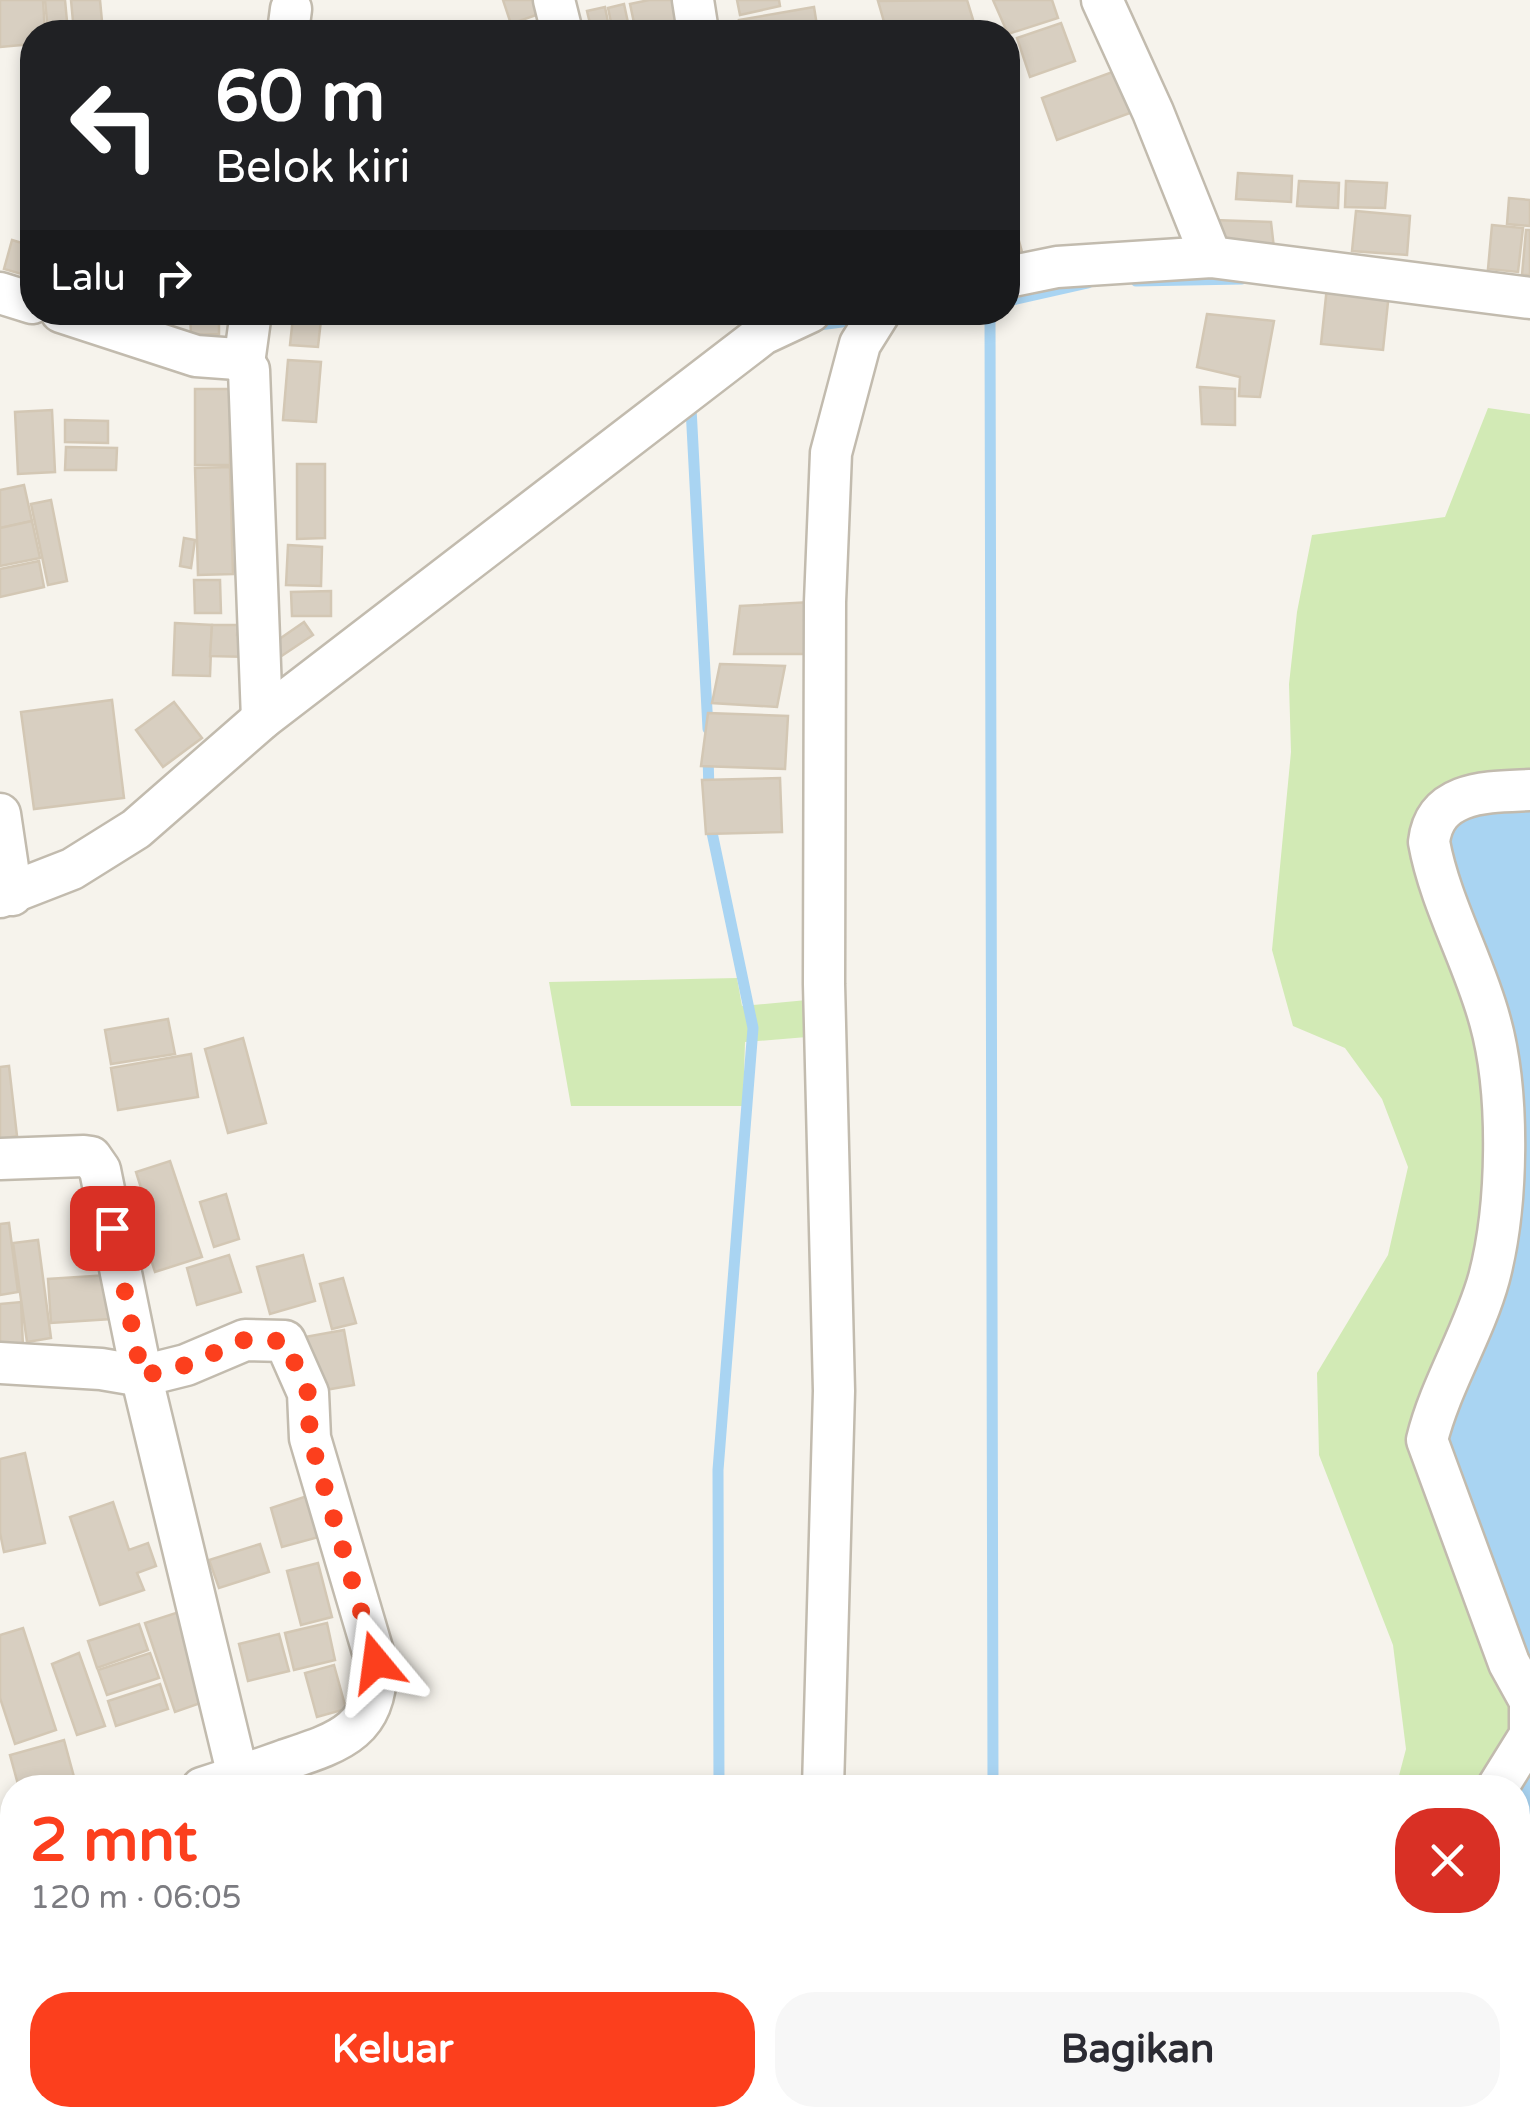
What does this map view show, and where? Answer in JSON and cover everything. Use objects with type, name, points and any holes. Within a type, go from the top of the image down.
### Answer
[{"type":"street","points":[[1102,0],[1153,112],[1211,257]]},
{"type":"street","points":[[1020,274],[1056,266],[1211,257],[1530,298]]},
{"type":"street","points":[[101,325],[196,356],[228,357],[244,363]]},
{"type":"street","points":[[249,325],[244,363],[250,378],[262,719]]},
{"type":"street","points":[[0,814],[6,896],[72,869],[136,829],[262,719],[756,325]]},
{"type":"street","points":[[823,1775],[834,1390],[824,984],[825,602],[832,454],[860,344],[872,325]]},
{"type":"street","points":[[1505,1775],[1530,1734],[1530,1701],[1509,1663],[1427,1440],[1433,1414],[1449,1386],[1489,1277],[1505,1179],[1491,1024],[1429,842],[1431,824],[1439,811],[1454,802],[1479,794],[1530,790]]},
{"type":"street","points":[[0,1160],[84,1156],[95,1162],[105,1192],[219,1775]]},
{"type":"street","points":[[0,1364],[101,1369],[142,1376],[186,1365],[244,1340],[285,1341],[308,1393],[310,1438],[376,1662],[377,1687],[361,1722],[339,1742],[241,1775]]},
{"type":"green space","points":[[1488,408],[1530,414],[1530,791],[1491,1024],[1530,1701],[1502,1775],[1399,1775],[1406,1749],[1393,1645],[1319,1455],[1317,1373],[1388,1255],[1408,1167],[1382,1099],[1345,1048],[1293,1026],[1272,950],[1291,752],[1289,684],[1297,612],[1312,535],[1445,517]]},
{"type":"green space","points":[[737,978],[742,1006],[807,1000],[807,1037],[745,1042],[743,1106],[571,1106],[549,982]]},
{"type":"water","points":[[1530,803],[1530,1676],[1441,1439],[1512,1235],[1445,860],[1451,818]]},
{"type":"building","points":[[0,0],[43,0],[44,20],[20,20],[20,45],[0,47]]},
{"type":"building","points":[[45,0],[65,0],[67,20],[47,20]]},
{"type":"building","points":[[71,0],[100,0],[102,20],[73,20]]},
{"type":"building","points":[[503,0],[537,0],[542,13],[510,20]]},
{"type":"building","points":[[687,0],[690,20],[633,20],[630,4]]},
{"type":"building","points":[[737,0],[779,0],[780,6],[740,15]]},
{"type":"building","points":[[967,0],[973,20],[884,20],[878,1]]},
{"type":"building","points":[[993,0],[1052,0],[1058,18],[1020,30],[1020,20],[1002,20]]},
{"type":"building","points":[[624,4],[627,20],[610,20],[608,8]]},
{"type":"building","points":[[605,7],[608,20],[589,20],[587,11]]},
{"type":"building","points":[[814,7],[816,20],[739,20]]},
{"type":"building","points":[[1061,23],[1075,61],[1030,77],[1020,37]]},
{"type":"building","points":[[1123,68],[1138,110],[1057,140],[1042,98]]},
{"type":"building","points":[[1238,173],[1292,176],[1291,202],[1236,199]]},
{"type":"building","points":[[1299,181],[1339,183],[1338,208],[1297,206]]},
{"type":"building","points":[[1346,181],[1387,183],[1385,208],[1345,207]]},
{"type":"building","points":[[1509,198],[1530,200],[1530,226],[1507,224]]},
{"type":"building","points":[[1356,211],[1410,216],[1407,255],[1352,251]]},
{"type":"building","points":[[1214,220],[1271,222],[1275,257],[1215,248]]},
{"type":"building","points":[[1492,225],[1523,228],[1518,272],[1488,269]]},
{"type":"building","points":[[1526,230],[1530,230],[1530,275],[1522,275]]},
{"type":"building","points":[[12,240],[20,242],[20,274],[4,269]]},
{"type":"building","points":[[1328,277],[1390,283],[1383,350],[1321,344]]},
{"type":"building","points":[[1207,314],[1274,321],[1260,397],[1239,396],[1240,377],[1197,367]]},
{"type":"building","points":[[191,325],[219,325],[219,334],[191,335]]},
{"type":"building","points":[[292,325],[320,325],[318,347],[290,345]]},
{"type":"building","points":[[288,360],[321,362],[316,422],[283,420]]},
{"type":"building","points":[[1200,387],[1235,389],[1235,425],[1202,424]]},
{"type":"building","points":[[195,389],[230,389],[230,465],[195,465]]},
{"type":"building","points":[[52,410],[55,472],[18,474],[15,412]]},
{"type":"building","points":[[65,420],[108,421],[108,443],[65,442]]},
{"type":"building","points":[[66,447],[117,448],[116,470],[65,470]]},
{"type":"building","points":[[297,464],[325,464],[325,538],[297,539]]},
{"type":"building","points":[[230,467],[233,574],[198,575],[195,468]]},
{"type":"building","points":[[24,485],[32,521],[0,528],[0,490]]},
{"type":"building","points":[[51,500],[67,581],[48,585],[31,504]]},
{"type":"building","points":[[32,521],[40,558],[0,566],[0,528]]},
{"type":"building","points":[[184,538],[195,540],[191,568],[180,566]]},
{"type":"building","points":[[288,545],[322,547],[321,586],[286,585]]},
{"type":"building","points":[[39,561],[44,587],[0,597],[0,569]]},
{"type":"building","points":[[194,580],[220,580],[221,613],[195,613]]},
{"type":"building","points":[[331,591],[331,616],[292,616],[291,592]]},
{"type":"building","points":[[811,602],[807,654],[734,654],[740,606]]},
{"type":"building","points":[[304,622],[313,635],[280,657],[272,644]]},
{"type":"building","points":[[175,623],[212,625],[210,676],[173,675]]},
{"type":"building","points":[[212,625],[238,625],[237,635],[250,635],[250,657],[210,656]]},
{"type":"building","points":[[720,664],[785,666],[777,707],[712,703]]},
{"type":"building","points":[[112,700],[124,798],[34,809],[21,712]]},
{"type":"building","points":[[174,702],[202,738],[163,767],[136,730]]},
{"type":"building","points":[[708,713],[788,716],[785,769],[701,766]]},
{"type":"building","points":[[780,778],[782,832],[706,834],[702,780]]},
{"type":"building","points":[[168,1019],[175,1054],[111,1064],[105,1030]]},
{"type":"building","points":[[243,1038],[266,1123],[228,1133],[205,1049]]},
{"type":"building","points":[[191,1054],[198,1097],[118,1110],[111,1068]]},
{"type":"building","points":[[9,1066],[17,1136],[0,1139],[0,1067]]},
{"type":"building","points":[[170,1161],[202,1257],[155,1272],[136,1213],[148,1210],[136,1172]]},
{"type":"building","points":[[226,1194],[239,1239],[214,1247],[200,1202]]},
{"type":"building","points":[[9,1223],[18,1292],[0,1295],[0,1224]]},
{"type":"building","points":[[38,1240],[51,1338],[27,1342],[13,1243]]},
{"type":"building","points":[[229,1255],[241,1292],[197,1305],[187,1268]]},
{"type":"building","points":[[303,1255],[315,1301],[270,1314],[257,1267]]},
{"type":"building","points":[[108,1275],[111,1319],[51,1323],[48,1279]]},
{"type":"building","points":[[343,1278],[356,1323],[332,1329],[320,1284]]},
{"type":"building","points":[[21,1302],[23,1346],[0,1348],[0,1304]]},
{"type":"building","points":[[344,1330],[354,1385],[314,1392],[305,1337]]},
{"type":"building","points":[[25,1453],[45,1543],[4,1552],[0,1533],[0,1459]]},
{"type":"building","points":[[307,1496],[319,1537],[282,1547],[271,1508]]},
{"type":"building","points":[[113,1502],[129,1550],[148,1543],[156,1566],[137,1573],[144,1590],[100,1605],[70,1517]]},
{"type":"building","points":[[260,1544],[269,1572],[219,1588],[209,1560]]},
{"type":"building","points":[[318,1563],[332,1617],[301,1625],[287,1571]]},
{"type":"building","points":[[182,1611],[212,1699],[175,1712],[145,1623]]},
{"type":"building","points":[[327,1623],[335,1660],[294,1670],[285,1633]]},
{"type":"building","points":[[139,1624],[148,1650],[97,1668],[88,1641]]},
{"type":"building","points":[[23,1628],[56,1730],[15,1744],[0,1698],[0,1635]]},
{"type":"building","points":[[279,1634],[289,1671],[248,1681],[239,1644]]},
{"type":"building","points":[[79,1653],[105,1726],[77,1735],[52,1664]]},
{"type":"building","points":[[150,1653],[159,1678],[107,1695],[98,1670]]},
{"type":"building","points":[[334,1665],[346,1709],[317,1717],[305,1673]]},
{"type":"building","points":[[160,1684],[168,1709],[116,1726],[108,1701]]},
{"type":"building","points":[[64,1740],[73,1775],[15,1775],[10,1755]]},
{"type":"waterway","points":[[1136,281],[1242,279]]},
{"type":"waterway","points":[[1020,298],[1088,283]]},
{"type":"waterway","points":[[811,326],[819,325]]},
{"type":"waterway","points":[[990,325],[993,1775]]},
{"type":"waterway","points":[[694,405],[691,408],[708,729]]},
{"type":"waterway","points":[[708,753],[709,794]]},
{"type":"waterway","points":[[710,823],[753,1028],[718,1470],[719,1775]]},
{"type":"route","points":[[112,1228],[142,1376],[186,1365],[244,1340],[270,1338],[285,1341],[291,1349],[308,1393],[310,1438],[376,1662]]}]
